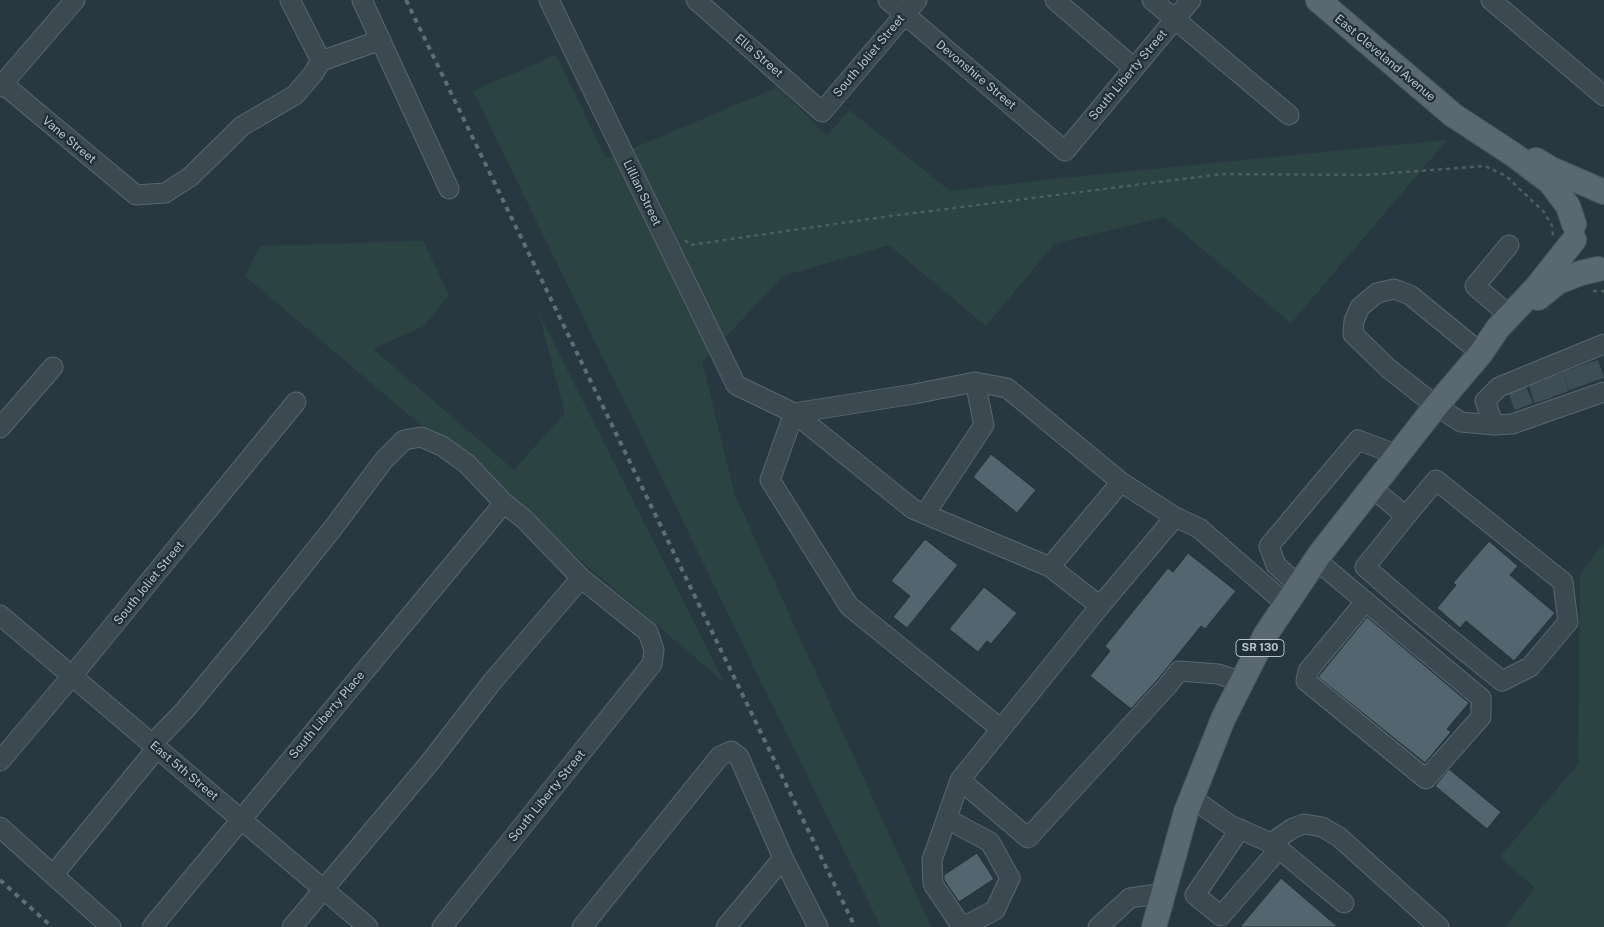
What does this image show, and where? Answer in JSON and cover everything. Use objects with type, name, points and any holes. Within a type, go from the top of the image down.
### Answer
[{"type":"main road","name":"East Cleveland Avenue","points":[[1318,0],[1453,116],[1514,155],[1550,182],[1568,206],[1567,236],[1587,262],[1601,270]]},
{"type":"main road","name":"East Cleveland Avenue","points":[[1453,116],[1510,144],[1551,168],[1604,193]]},
{"type":"main road","points":[[1576,179],[1598,180],[1604,178]]},
{"type":"main road","points":[[1481,352],[1509,315],[1536,288],[1567,236],[1578,213],[1594,197],[1604,193]]},
{"type":"main road","points":[[1481,352],[1532,302],[1558,282],[1581,273],[1601,270]]},
{"type":"main road","name":"SR 130","points":[[1154,927],[1186,812],[1223,719],[1266,634],[1316,560],[1436,406],[1481,352]]},
{"type":"street","points":[[1,85],[75,0]]},
{"type":"street","points":[[290,0],[321,61],[381,40]]},
{"type":"street","points":[[362,0],[449,189]]},
{"type":"street","name":"Lillian Street","points":[[549,0],[736,385],[794,413]]},
{"type":"street","name":"Ella Street","points":[[696,0],[822,112]]},
{"type":"street","name":"Devonshire Street","points":[[888,0],[911,7],[1065,151]]},
{"type":"street","points":[[1055,0],[1134,68]]},
{"type":"street","points":[[1152,0],[1289,115]]},
{"type":"street","name":"South Liberty Street","points":[[1065,151],[1191,0]]},
{"type":"street","points":[[1491,0],[1604,96]]},
{"type":"street","name":"South Joliet Street","points":[[822,112],[911,7]]},
{"type":"street","name":"Vane Street","points":[[1,85],[136,195],[165,193],[190,178],[242,126],[295,95],[313,74],[321,61]]},
{"type":"street","points":[[1509,245],[1475,286],[1509,315]]},
{"type":"street","points":[[1481,352],[1410,295],[1394,289],[1376,292],[1360,307],[1354,320],[1353,334],[1388,368],[1436,406],[1462,422],[1494,425],[1512,424],[1526,414],[1592,392]]},
{"type":"street","points":[[1494,425],[1485,401],[1499,387],[1515,385],[1578,361],[1604,344]]},
{"type":"street","points":[[0,428],[52,367]]},
{"type":"street","points":[[925,514],[984,425],[975,382]]},
{"type":"street","points":[[794,413],[914,394],[975,382],[1007,388],[1121,482],[1175,517],[1199,528],[1293,595]]},
{"type":"street","name":"South Joliet Street","points":[[0,762],[296,402]]},
{"type":"street","points":[[794,413],[914,509],[1050,567],[1100,606]]},
{"type":"street","points":[[794,413],[770,480],[849,606],[1001,729]]},
{"type":"street","points":[[53,874],[333,528],[384,460],[404,440],[421,437],[442,446],[467,464],[581,578],[492,682],[431,761],[292,927]]},
{"type":"street","points":[[1293,595],[1276,565],[1269,546],[1358,440],[1398,455]]},
{"type":"street","points":[[1436,480],[1563,582],[1568,622],[1530,667],[1502,681],[1365,567],[1406,516],[1436,480]]},
{"type":"street","points":[[1050,567],[1121,482]]},
{"type":"street","points":[[1372,488],[1406,516]]},
{"type":"street","name":"South Liberty Place","points":[[152,927],[504,503]]},
{"type":"street","points":[[947,819],[990,842],[1010,878],[995,910],[962,927],[933,884],[932,860],[960,780],[1100,606],[1175,517]]},
{"type":"street","points":[[1316,560],[1481,698],[1481,717],[1426,779],[1306,680],[1308,671],[1365,602]]},
{"type":"street","name":"South Liberty Street","points":[[442,927],[652,664],[654,650],[648,632],[581,578]]},
{"type":"street","name":"East 5th Street","points":[[0,614],[368,927]]},
{"type":"street","points":[[960,780],[1028,838],[1168,686],[1179,671],[1218,674],[1242,682]]},
{"type":"street","points":[[582,927],[720,756],[731,751],[740,757],[783,858],[818,927]]},
{"type":"street","points":[[1192,798],[1230,824],[1275,846],[1344,903]]},
{"type":"street","points":[[1240,829],[1195,895],[1221,916],[1275,846],[1293,828],[1304,824],[1322,827],[1340,837],[1438,927]]},
{"type":"street","points":[[0,827],[111,927]]},
{"type":"street","points":[[726,927],[783,858]]},
{"type":"street","points":[[1098,927],[1130,898],[1163,893]]},
{"type":"path","points":[[680,235],[690,245],[890,216],[1223,174],[1365,175],[1485,166],[1506,176],[1544,212],[1552,226],[1567,236]]},
{"type":"green space","points":[[556,55],[606,159],[778,87],[827,136],[849,110],[950,191],[1447,140],[1291,323],[1164,217],[1054,244],[986,326],[889,245],[783,276],[702,362],[735,495],[931,927],[881,927],[473,91]]},
{"type":"green space","points":[[423,241],[449,295],[424,326],[373,349],[514,470],[565,413],[539,314],[724,682],[245,276],[260,246]]},
{"type":"green space","points":[[1604,543],[1604,927],[1505,927],[1535,888],[1500,857],[1578,764],[1580,573]]},
{"type":"building","points":[[991,454],[1036,490],[1017,513],[973,477]]},
{"type":"building","points":[[925,539],[958,565],[907,628],[893,617],[910,596],[891,581]]},
{"type":"building","points":[[1489,541],[1518,566],[1510,575],[1555,613],[1514,661],[1466,621],[1460,628],[1437,608],[1456,585],[1453,583]]},
{"type":"building","points":[[1188,553],[1236,591],[1205,629],[1201,626],[1131,709],[1090,676],[1110,651],[1105,646],[1168,568],[1173,572]]},
{"type":"building","points":[[984,587],[1017,613],[991,644],[987,641],[978,652],[949,629]]},
{"type":"building","points":[[1367,617],[1469,703],[1447,729],[1451,732],[1425,763],[1318,677]]},
{"type":"building","points":[[1449,769],[1501,812],[1487,829],[1435,786]]},
{"type":"building","points":[[977,853],[994,879],[959,902],[944,880],[944,875]]},
{"type":"building","points":[[1281,878],[1338,927],[1240,927]]},
{"type":"tunnel","points":[[1589,363],[1596,384]]},
{"type":"tunnel","points":[[1572,369],[1579,389]]},
{"type":"tunnel","points":[[1554,376],[1561,397]]},
{"type":"tunnel","points":[[1538,382],[1544,403]]},
{"type":"tunnel","points":[[1517,389],[1525,410]]},
{"type":"railway","points":[[406,0],[855,927]]},
{"type":"railway","points":[[0,880],[52,927]]}]
